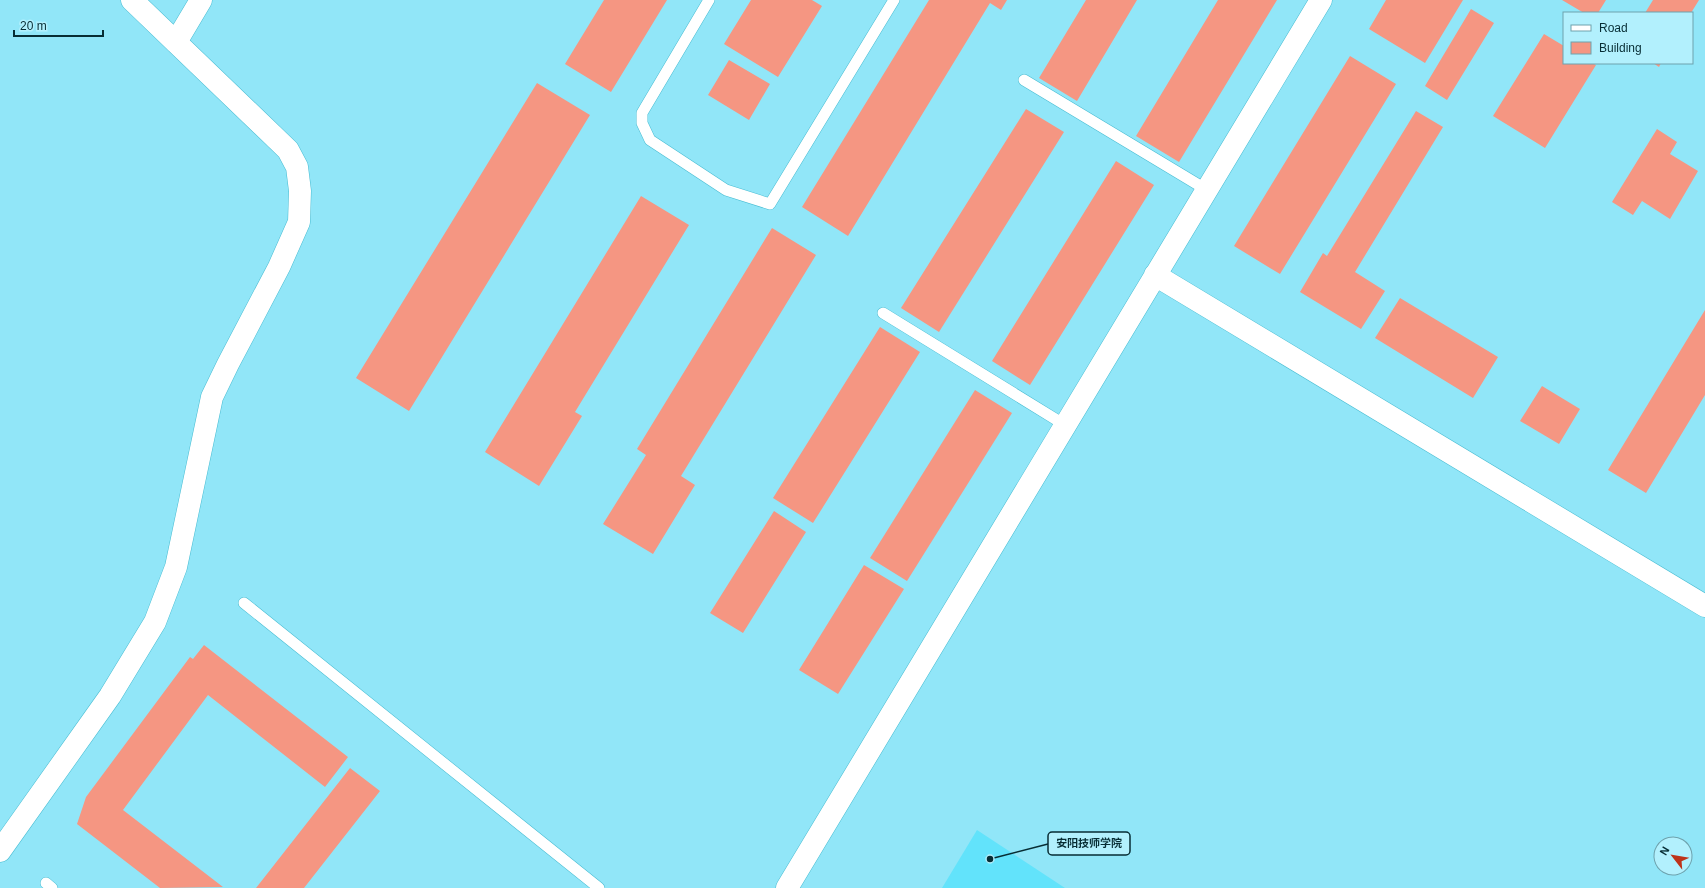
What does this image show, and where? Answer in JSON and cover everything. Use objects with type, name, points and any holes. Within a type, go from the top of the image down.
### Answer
[{"type":"street","points":[[0,851],[110,696],[155,622],[176,567],[212,397],[279,267],[299,222],[300,191],[297,167],[288,150],[132,0]]},
{"type":"street","points":[[176,42],[201,0]]},
{"type":"street","points":[[787,888],[1321,0]]},
{"type":"street","points":[[1155,275],[1705,606]]},
{"type":"lane","points":[[709,0],[642,114],[642,123],[650,140],[726,190],[770,204],[894,0]]},
{"type":"lane","points":[[1024,80],[1207,190]]},
{"type":"lane","points":[[883,313],[1065,425]]},
{"type":"lane","points":[[244,603],[600,888]]},
{"type":"shaded area","points":[[977,830],[1065,888],[942,888]]},
{"type":"building","points":[[604,0],[667,0],[611,92],[565,64]]},
{"type":"building","points":[[751,0],[812,0],[822,6],[778,77],[724,44]]},
{"type":"building","points":[[929,0],[1007,0],[1001,10],[990,3],[848,236],[802,207]]},
{"type":"building","points":[[1086,0],[1137,0],[1077,101],[1039,78]]},
{"type":"building","points":[[1218,0],[1277,0],[1179,162],[1136,136]]},
{"type":"building","points":[[1386,0],[1463,0],[1425,63],[1369,29]]},
{"type":"building","points":[[1562,0],[1606,0],[1599,12],[1582,12]]},
{"type":"building","points":[[1653,0],[1699,0],[1692,12],[1646,12]]},
{"type":"building","points":[[1471,9],[1494,23],[1447,100],[1425,86]]},
{"type":"building","points":[[1544,34],[1563,45],[1563,64],[1596,65],[1545,148],[1493,116]]},
{"type":"building","points":[[1350,56],[1396,84],[1280,274],[1234,246]]},
{"type":"building","points":[[729,60],[770,84],[749,120],[708,95]]},
{"type":"building","points":[[537,83],[590,115],[409,411],[356,378]]},
{"type":"building","points":[[1026,109],[1064,132],[939,332],[901,308]]},
{"type":"building","points":[[1416,111],[1443,127],[1355,272],[1385,291],[1361,329],[1300,292],[1323,253],[1327,256]]},
{"type":"building","points":[[1657,129],[1677,142],[1670,154],[1698,171],[1670,219],[1642,201],[1633,215],[1612,202]]},
{"type":"building","points":[[1116,161],[1154,185],[1030,385],[992,361]]},
{"type":"building","points":[[641,196],[689,225],[575,412],[582,416],[539,486],[485,452]]},
{"type":"building","points":[[772,228],[816,255],[681,476],[695,485],[653,554],[603,524],[646,455],[637,449]]},
{"type":"building","points":[[1400,298],[1498,357],[1473,398],[1375,338]]},
{"type":"building","points":[[1705,310],[1705,395],[1646,493],[1608,470]]},
{"type":"building","points":[[880,327],[920,352],[813,523],[773,498]]},
{"type":"building","points":[[1542,386],[1580,409],[1559,444],[1520,421]]},
{"type":"building","points":[[975,390],[1012,413],[907,581],[870,558]]},
{"type":"building","points":[[774,511],[806,532],[743,633],[710,613]]},
{"type":"building","points":[[864,565],[904,589],[838,694],[799,670]]},
{"type":"building","points":[[204,645],[348,757],[325,787],[208,695],[123,810],[223,887],[160,888],[77,824],[86,797],[190,657],[193,659]]},
{"type":"building","points":[[350,768],[380,791],[304,888],[256,888]]},
{"type":"place","name":"安阳技师学院","points":[[990,859]]}]
